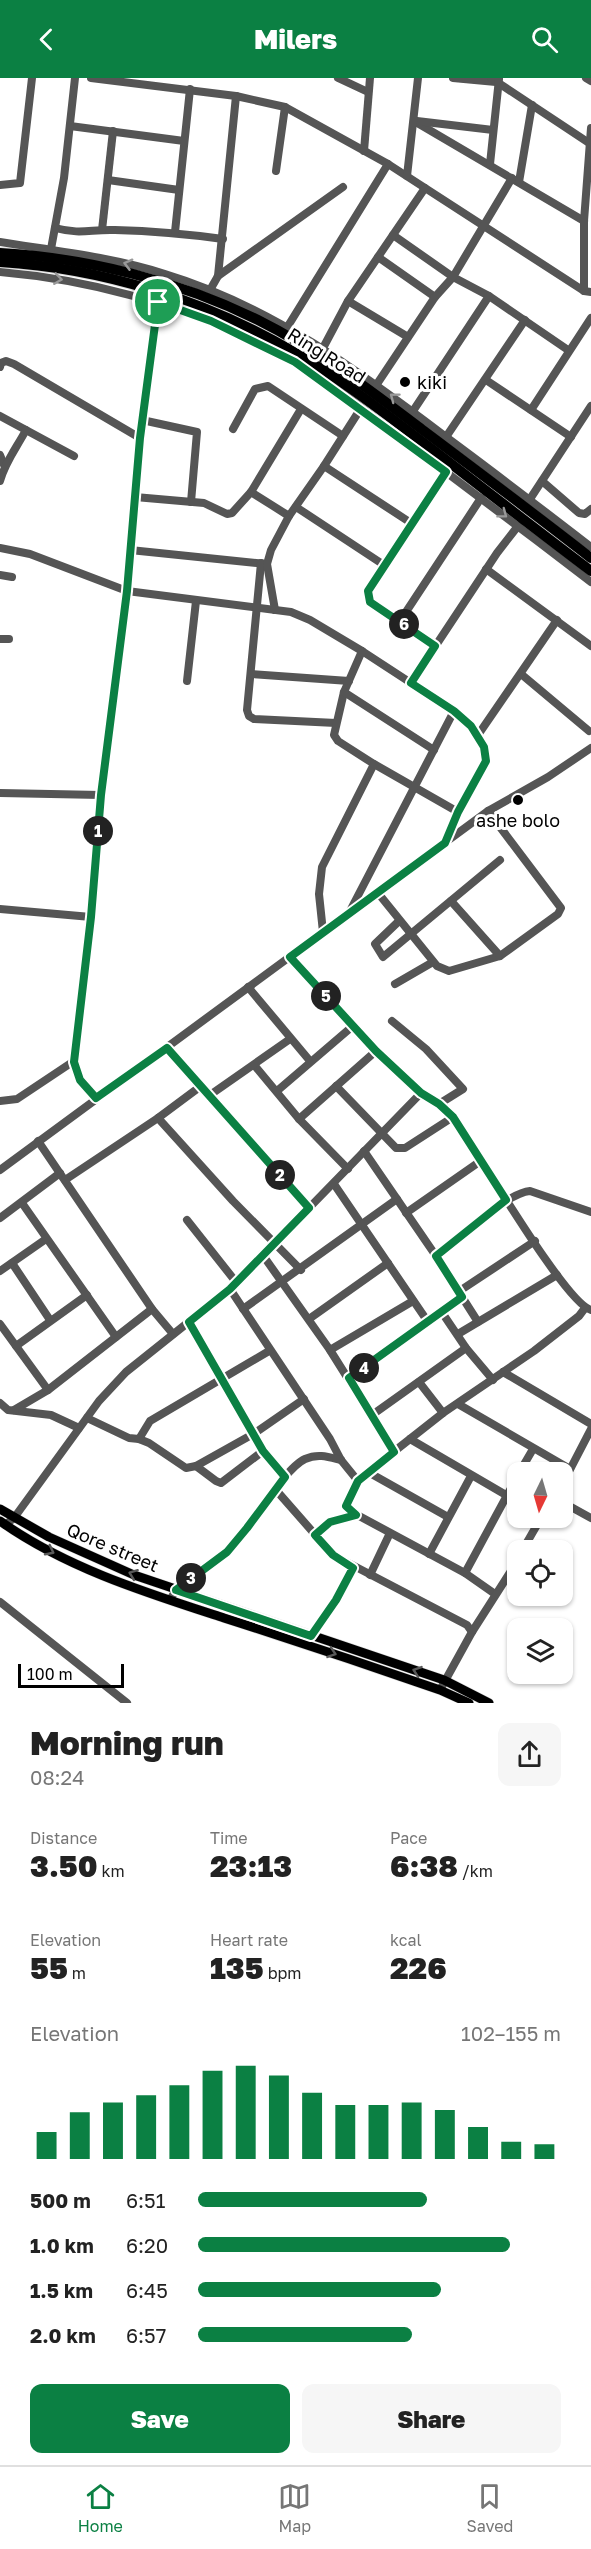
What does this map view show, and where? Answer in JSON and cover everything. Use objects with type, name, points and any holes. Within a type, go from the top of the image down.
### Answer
[{"type":"highway","name":"Ring Road","points":[[0,253],[83,262],[158,281],[257,320],[294,340],[359,382],[591,558]]},
{"type":"highway","name":"Ring Road","points":[[0,262],[82,272],[133,285],[212,312],[285,347],[368,400],[591,571]]},
{"type":"main road","name":"Qore street","points":[[0,1509],[91,1558],[176,1590],[444,1680],[489,1703]]},
{"type":"main road","name":"Qore street","points":[[3,1523],[25,1539],[82,1568],[170,1600],[440,1690],[469,1703]]},
{"type":"street","points":[[0,185],[20,183],[32,78]]},
{"type":"street","points":[[51,249],[64,178],[75,78]]},
{"type":"street","points":[[91,78],[190,89],[285,107],[388,164],[587,292]]},
{"type":"street","points":[[338,78],[368,92]]},
{"type":"street","points":[[364,151],[370,78]]},
{"type":"street","points":[[406,176],[418,78]]},
{"type":"street","points":[[453,78],[496,79],[589,143]]},
{"type":"street","points":[[586,78],[591,81]]},
{"type":"street","points":[[490,164],[496,79]]},
{"type":"street","points":[[175,232],[190,89]]},
{"type":"street","points":[[210,290],[218,276],[223,239],[236,96]]},
{"type":"street","points":[[377,384],[435,297],[453,277],[483,225],[516,180],[532,105]]},
{"type":"street","points":[[276,171],[285,107]]},
{"type":"street","points":[[414,121],[493,130]]},
{"type":"street","points":[[414,121],[584,221]]},
{"type":"street","points":[[70,126],[184,141]]},
{"type":"street","points":[[587,292],[584,221],[591,128]]},
{"type":"street","points":[[102,230],[113,131]]},
{"type":"street","points":[[288,326],[388,164]]},
{"type":"street","points":[[108,180],[178,190]]},
{"type":"street","points":[[218,276],[343,187]]},
{"type":"street","points":[[323,348],[348,301],[424,188]]},
{"type":"street","points":[[55,228],[75,233],[102,230],[175,232],[223,239]]},
{"type":"street","points":[[393,235],[453,277],[489,296],[568,350]]},
{"type":"street","points":[[0,242],[119,261],[166,274],[210,290],[288,326],[377,384],[591,547]]},
{"type":"street","points":[[378,257],[435,297]]},
{"type":"street","points":[[0,272],[60,278],[158,302],[211,321],[295,362],[361,408],[591,582]]},
{"type":"street","points":[[413,411],[489,296]]},
{"type":"street","points":[[348,301],[408,337]]},
{"type":"street","points":[[96,1098],[80,1080],[74,1062],[91,917],[101,795],[127,591],[140,438],[158,302]]},
{"type":"street","points":[[531,410],[591,318]]},
{"type":"street","points":[[446,437],[525,320]]},
{"type":"street","points":[[0,364],[6,361],[14,363],[140,438]]},
{"type":"street","points":[[486,380],[571,437]]},
{"type":"street","points":[[233,429],[255,389],[268,386],[343,436]]},
{"type":"street","points":[[530,499],[591,406]]},
{"type":"street","points":[[336,723],[254,719],[249,716],[247,710],[256,609],[264,563],[289,516],[361,408]]},
{"type":"street","points":[[135,497],[204,503],[226,514],[232,513],[251,492],[302,409]]},
{"type":"street","points":[[0,416],[74,456]]},
{"type":"street","points":[[142,420],[198,432],[191,502]]},
{"type":"street","points":[[2,473],[26,430]]},
{"type":"street","points":[[0,455],[2,473]]},
{"type":"street","points":[[324,466],[411,523]]},
{"type":"street","points":[[435,646],[370,602],[367,597],[368,591],[384,565],[446,472]]},
{"type":"street","points":[[542,481],[579,513],[585,514],[591,509]]},
{"type":"street","points":[[251,492],[289,516]]},
{"type":"street","points":[[399,621],[481,498]]},
{"type":"street","points":[[296,507],[384,565]]},
{"type":"street","points":[[411,683],[486,569],[518,526]]},
{"type":"street","points":[[0,548],[30,554],[127,591],[291,612],[310,620],[362,651],[454,711],[478,735],[484,747],[486,761],[458,812],[445,843]]},
{"type":"street","points":[[130,550],[264,563]]},
{"type":"street","points":[[264,563],[275,610]]},
{"type":"street","points":[[486,569],[591,646]]},
{"type":"street","points":[[0,575],[12,577]]},
{"type":"street","points":[[187,681],[196,601]]},
{"type":"street","points":[[478,735],[557,620]]},
{"type":"street","points":[[0,639],[9,639]]},
{"type":"street","points":[[362,651],[344,692],[334,735],[338,741],[374,764],[458,812]]},
{"type":"street","points":[[251,674],[349,681]]},
{"type":"street","points":[[521,674],[589,731]]},
{"type":"street","points":[[344,692],[434,750]]},
{"type":"street","points":[[350,912],[454,711]]},
{"type":"street","points":[[0,1170],[488,811],[548,777],[591,748]]},
{"type":"street","points":[[323,932],[319,894],[322,867],[374,764]]},
{"type":"street","points":[[0,793],[101,795]]},
{"type":"street","points":[[378,893],[434,962],[442,970],[449,971],[500,956],[558,914],[561,908],[488,811]]},
{"type":"street","points":[[399,921],[375,944],[383,957],[386,957],[410,934],[500,860]]},
{"type":"street","points":[[451,902],[500,956]]},
{"type":"street","points":[[0,909],[91,917]]},
{"type":"street","points":[[290,957],[376,1051],[421,1093],[439,1104],[453,1117],[557,1275],[588,1309],[493,1380],[443,1413],[368,1472],[358,1481],[346,1506],[356,1515],[465,1573],[495,1594]]},
{"type":"street","points":[[395,984],[434,962]]},
{"type":"street","points":[[248,987],[310,1061]]},
{"type":"street","points":[[393,1021],[426,1049],[464,1089],[439,1104]]},
{"type":"street","points":[[277,1091],[354,1025]]},
{"type":"street","points":[[210,1095],[245,1069],[255,1066],[290,1039]]},
{"type":"street","points":[[167,1048],[309,1208]]},
{"type":"street","points":[[299,1119],[376,1051]]},
{"type":"street","points":[[0,1101],[17,1099],[74,1062]]},
{"type":"street","points":[[255,1066],[299,1119],[348,1168]]},
{"type":"street","points":[[0,1218],[158,1118],[201,1086]]},
{"type":"street","points":[[336,1086],[396,1148],[405,1148],[453,1117]]},
{"type":"street","points":[[3,1523],[14,1518],[99,1401],[126,1372],[233,1286],[421,1093]]},
{"type":"street","points":[[158,1118],[301,1270]]},
{"type":"street","points":[[38,1141],[152,1309],[172,1334]]},
{"type":"street","points":[[364,1151],[478,1322]]},
{"type":"street","points":[[406,1213],[482,1160]]},
{"type":"street","points":[[334,1184],[428,1322]]},
{"type":"street","points":[[436,1256],[506,1200],[517,1194],[530,1191],[591,1212]]},
{"type":"street","points":[[243,1309],[301,1270],[397,1199]]},
{"type":"street","points":[[22,1203],[116,1337]]},
{"type":"street","points":[[187,1220],[233,1286],[243,1309],[304,1399],[341,1460],[358,1481]]},
{"type":"street","points":[[0,1271],[46,1239]]},
{"type":"street","points":[[349,1378],[535,1241]]},
{"type":"street","points":[[262,1254],[349,1378],[394,1452]]},
{"type":"street","points":[[12,1263],[50,1320]]},
{"type":"street","points":[[309,1319],[388,1263]]},
{"type":"street","points":[[458,1334],[557,1275]]},
{"type":"street","points":[[16,1346],[87,1295]]},
{"type":"street","points":[[330,1350],[413,1301]]},
{"type":"street","points":[[14,1410],[48,1390],[152,1309]]},
{"type":"street","points":[[441,1311],[466,1348],[493,1380]]},
{"type":"street","points":[[189,1322],[255,1433],[263,1451],[285,1477]]},
{"type":"street","points":[[0,1324],[48,1390]]},
{"type":"street","points":[[372,1415],[466,1348]]},
{"type":"street","points":[[139,1439],[150,1421],[269,1350]]},
{"type":"street","points":[[503,1372],[591,1424]]},
{"type":"street","points":[[419,1382],[443,1413]]},
{"type":"street","points":[[87,1418],[129,1438],[139,1439],[162,1450],[186,1468],[196,1466],[255,1433],[304,1399]]},
{"type":"street","points":[[0,1402],[4,1408],[51,1415],[79,1428]]},
{"type":"street","points":[[458,1404],[556,1462]]},
{"type":"street","points":[[573,1464],[591,1429]]},
{"type":"street","points":[[410,1439],[506,1495],[465,1573]]},
{"type":"street","points":[[525,1462],[533,1449]]},
{"type":"street","points":[[196,1466],[221,1483],[263,1451]]},
{"type":"street","points":[[170,1600],[176,1590],[227,1552],[291,1469],[306,1459],[322,1455],[341,1460]]},
{"type":"street","points":[[368,1472],[448,1517]]},
{"type":"street","points":[[429,1554],[471,1476]]},
{"type":"street","points":[[276,1490],[333,1555],[353,1568],[467,1625],[472,1632]]},
{"type":"street","points":[[573,1508],[591,1518]]},
{"type":"street","points":[[315,1535],[330,1522],[356,1515]]},
{"type":"street","points":[[370,1575],[390,1533]]},
{"type":"street","points":[[311,1636],[336,1600],[353,1568]]},
{"type":"street","points":[[440,1690],[472,1632],[507,1578]]},
{"type":"street","points":[[0,1602],[127,1703]]},
{"type":"place","name":"kiki","points":[[405,382]]},
{"type":"place","name":"ashe bolo","points":[[518,800]]},
{"type":"route","points":[[158,302],[211,321],[295,362],[446,472],[368,591],[367,597],[370,602],[435,646],[411,683],[454,711],[471,726],[484,747],[486,761],[458,812],[445,843],[290,957],[376,1051],[421,1093],[439,1104],[453,1117],[506,1200],[436,1256],[462,1297],[349,1378],[394,1452],[358,1481],[346,1506],[356,1515],[330,1522],[315,1535],[333,1555],[353,1568],[336,1600],[311,1636],[176,1590],[227,1552],[285,1477],[263,1451],[255,1433],[189,1322],[230,1289],[309,1208],[167,1048],[96,1098],[80,1080],[74,1062],[91,917],[101,795],[127,591],[140,438],[158,302]]}]
